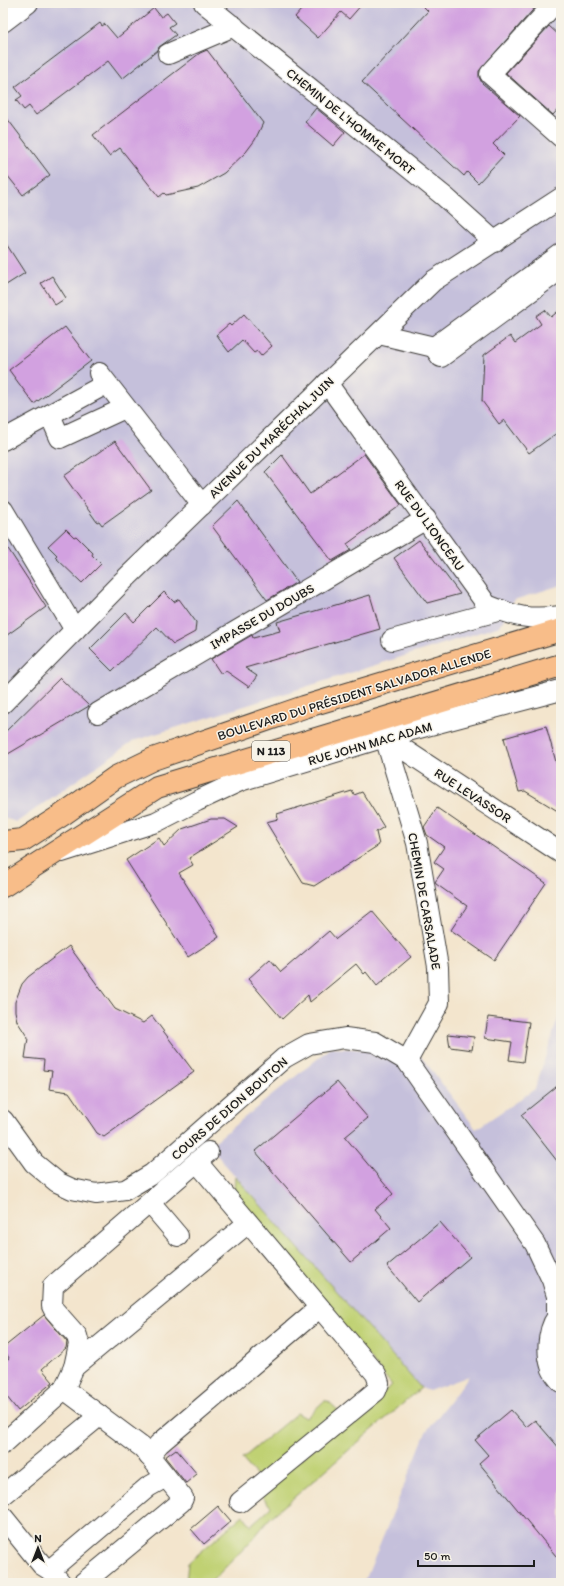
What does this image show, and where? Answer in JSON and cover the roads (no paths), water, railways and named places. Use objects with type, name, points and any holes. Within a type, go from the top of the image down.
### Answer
[{"type":"main road","name":"BOULEVARD DU PRÉSIDENT SALVADOR ALLENDE","points":[[3,842],[23,840],[116,777],[153,759],[304,707],[561,630]]},
{"type":"main road","name":"N 113","points":[[3,886],[158,787],[561,664]]},
{"type":"street","points":[[3,22],[28,3]]},
{"type":"street","name":"CHEMIN DE L'HOMME MORT","points":[[204,3],[445,197],[495,242]]},
{"type":"street","points":[[555,3],[490,74],[559,132]]},
{"type":"street","points":[[168,54],[234,26]]},
{"type":"street","name":"AVENUE DU MARÉCHAL JUIN","points":[[5,697],[433,281],[561,198]]},
{"type":"street","points":[[434,346],[561,254]]},
{"type":"street","points":[[378,334],[434,346],[441,357],[561,269]]},
{"type":"street","points":[[3,440],[50,414],[102,379],[202,505]]},
{"type":"street","name":"RUE DU LIONCEAU","points":[[327,383],[487,605],[509,614],[538,619],[561,616]]},
{"type":"street","points":[[50,414],[60,438],[125,408]]},
{"type":"street","points":[[3,510],[75,630]]},
{"type":"street","name":"IMPASSE DU DOUBS","points":[[98,713],[426,520]]},
{"type":"street","points":[[392,640],[500,610]]},
{"type":"street","name":"RUE JOHN MAC ADAM","points":[[48,857],[156,822],[240,781],[385,737],[561,690]]},
{"type":"street","name":"RUE LEVASSOR","points":[[385,737],[561,853]]},
{"type":"street","name":"CHEMIN DE CARSALADE","points":[[385,737],[416,843],[438,967],[439,1003],[407,1061]]},
{"type":"street","name":"COURS DE DION BOUTON","points":[[3,1120],[34,1163],[57,1182],[72,1189],[96,1194],[125,1190],[152,1174],[284,1058],[309,1044],[345,1038],[375,1042],[407,1061],[535,1244],[552,1280],[557,1296],[559,1314],[549,1338],[551,1367],[561,1382]]},
{"type":"street","points":[[3,1444],[64,1389],[74,1367],[79,1344],[77,1336],[52,1306],[53,1286],[202,1157],[248,1223],[376,1374],[379,1382],[376,1391],[240,1502]]},
{"type":"street","points":[[150,1203],[178,1236]]},
{"type":"street","points":[[74,1367],[248,1223]]},
{"type":"street","name":"COURS DE DION BOUTON","points":[[535,1244],[561,1270]]},
{"type":"street","points":[[149,1456],[159,1444],[319,1308]]},
{"type":"street","points":[[64,1389],[143,1448],[183,1498],[181,1502],[83,1583]]},
{"type":"street","points":[[3,1495],[99,1415]]},
{"type":"street","points":[[3,1517],[42,1564],[56,1577],[148,1488],[166,1477]]}]
